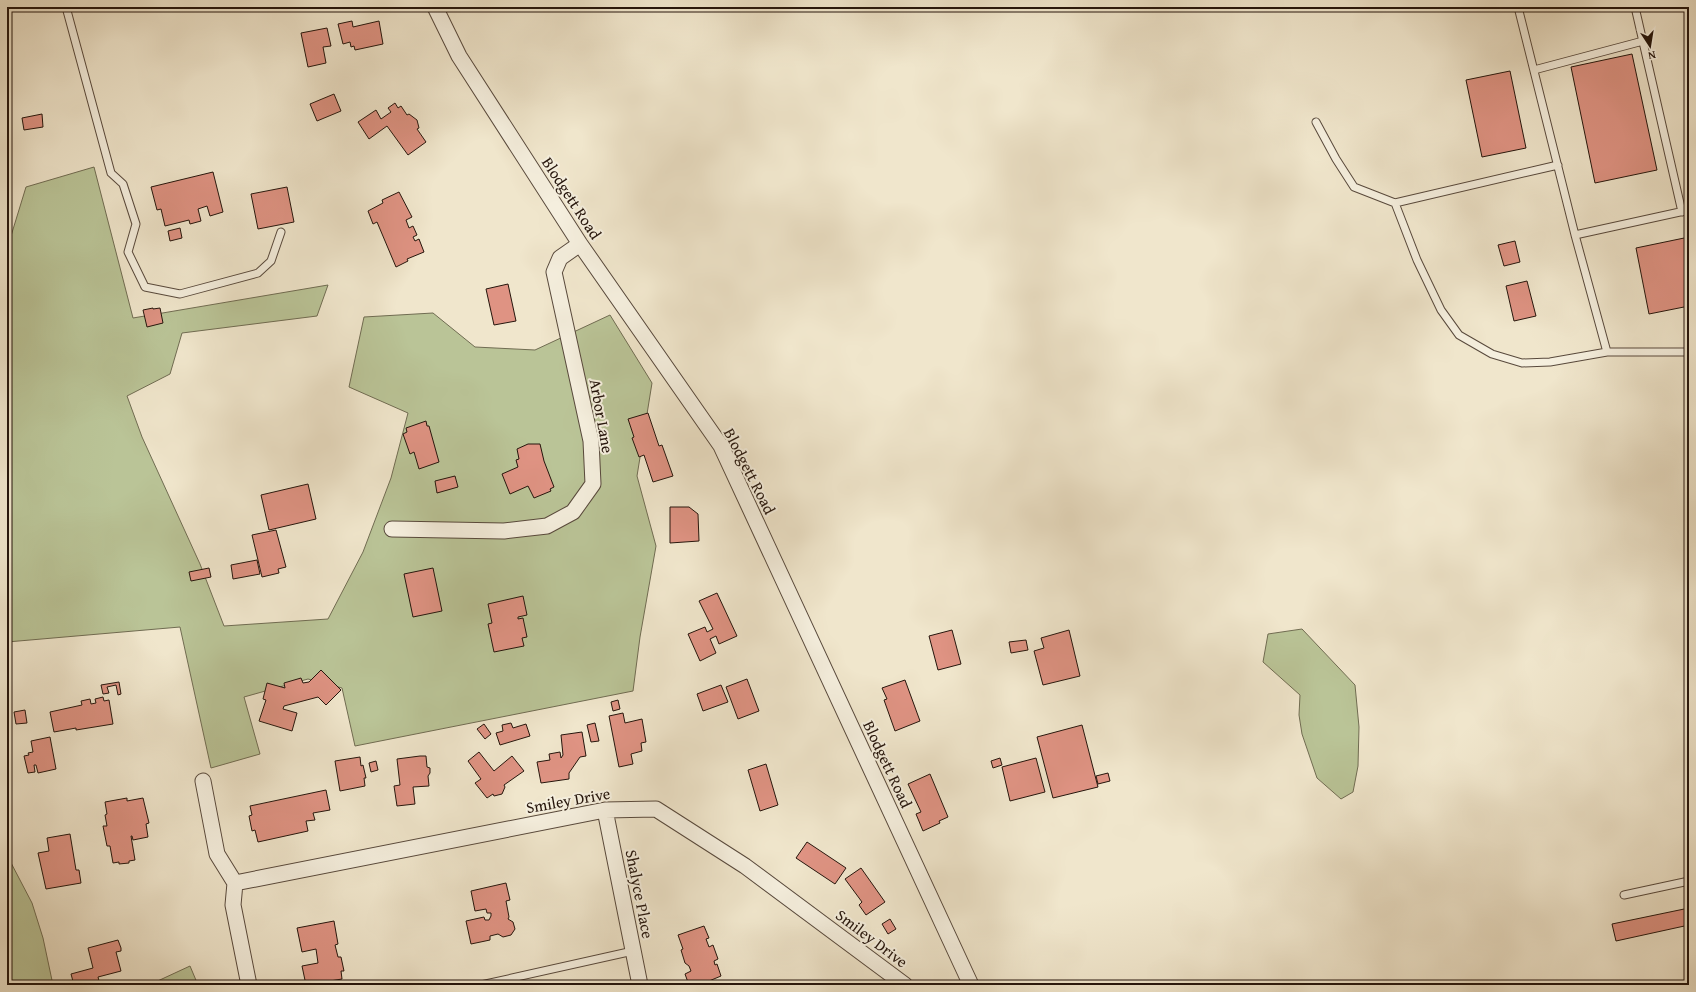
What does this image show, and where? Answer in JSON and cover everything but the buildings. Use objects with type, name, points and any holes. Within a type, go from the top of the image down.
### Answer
[{"type":"street","name":"Blodgett Road","points":[[435,7],[459,56],[580,244],[721,446],[970,985]]},
{"type":"street","name":"Arbor Lane","points":[[392,529],[504,532],[547,526],[573,512],[593,484],[591,442],[554,272],[560,258],[580,244]]},
{"type":"street","points":[[203,781],[217,854],[234,883],[233,905],[249,985]]},
{"type":"street","name":"Smiley Drive","points":[[234,883],[604,810],[656,809],[745,866],[905,985]]},
{"type":"street","name":"Shalyce Place","points":[[604,810],[640,985]]},
{"type":"lane","points":[[66,7],[111,173],[123,184],[136,224],[128,252],[145,287],[180,294],[258,273],[271,260],[281,232]]},
{"type":"lane","points":[[1518,7],[1575,235],[1607,352]]},
{"type":"lane","points":[[1575,235],[1685,211],[1635,7]]},
{"type":"lane","points":[[1534,70],[1643,41]]},
{"type":"lane","points":[[1316,122],[1336,159],[1354,187],[1395,203],[1558,165]]},
{"type":"lane","points":[[1395,203],[1417,260],[1441,310],[1459,334],[1492,354],[1522,363],[1550,362],[1607,352],[1689,352]]},
{"type":"lane","points":[[1624,895],[1689,881]]},
{"type":"lane","points":[[481,985],[633,951]]},
{"type":"green space","points":[[94,167],[133,318],[328,285],[317,316],[182,333],[170,374],[127,396],[142,437],[200,564],[224,626],[328,619],[363,552],[391,478],[408,413],[349,387],[364,317],[433,313],[475,347],[535,350],[610,315],[652,383],[637,476],[656,546],[640,637],[633,691],[355,746],[342,688],[308,679],[244,697],[260,754],[211,768],[180,627],[7,642],[7,249],[26,187]]},
{"type":"green space","points":[[1302,629],[1355,685],[1359,727],[1358,766],[1353,792],[1341,799],[1317,778],[1302,734],[1299,715],[1300,695],[1263,662],[1268,634]]},
{"type":"green space","points":[[7,789],[11,795],[9,859],[32,903],[43,938],[53,985],[7,985]]},
{"type":"green space","points":[[190,966],[198,985],[149,985]]}]
